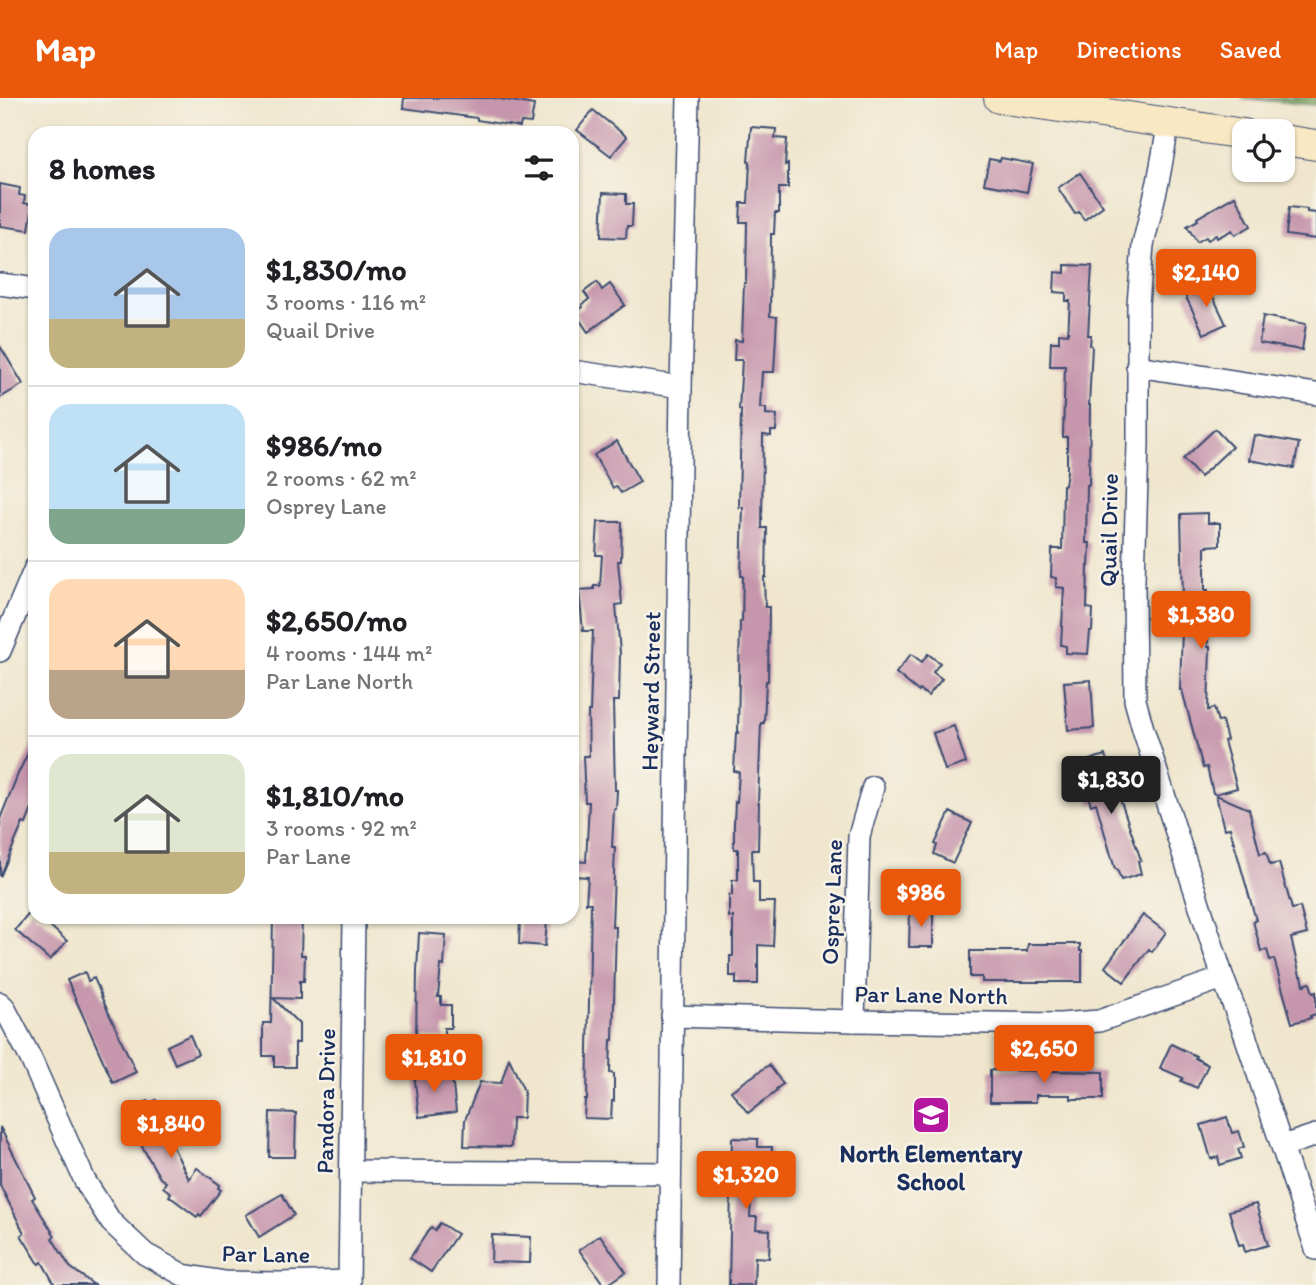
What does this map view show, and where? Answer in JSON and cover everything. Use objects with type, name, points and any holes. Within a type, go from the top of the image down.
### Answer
[{"type":"main road","points":[[999,98],[1232,132]]},
{"type":"main road","points":[[1295,142],[1316,145]]},
{"type":"street","name":"Heyward Street","points":[[669,1285],[681,387],[688,98]]},
{"type":"street","name":"Quail Drive","points":[[1169,122],[1143,245],[1138,304],[1135,700],[1223,978],[1283,1146],[1316,1249]]},
{"type":"street","points":[[0,284],[28,288]]},
{"type":"street","points":[[1137,366],[1316,394]]},
{"type":"street","points":[[579,372],[681,387]]},
{"type":"street","points":[[0,651],[28,585]]},
{"type":"street","name":"Osprey Lane","points":[[854,1021],[859,836],[873,787]]},
{"type":"street","name":"Pandora Drive","points":[[349,1283],[354,924]]},
{"type":"street","name":"Par Lane North","points":[[672,1016],[1060,1024],[1099,1021],[1223,978]]},
{"type":"street","name":"Par Lane","points":[[0,1003],[31,1059],[85,1181],[111,1222],[145,1254],[183,1275],[225,1282],[349,1283]]},
{"type":"street","points":[[1283,1146],[1316,1135]]},
{"type":"street","points":[[351,1171],[670,1173]]},
{"type":"green space","points":[[1242,98],[1316,98],[1316,105]]},
{"type":"building","points":[[404,98],[494,98],[534,105],[531,123],[521,122],[520,126],[403,108]]},
{"type":"building","points":[[593,110],[627,137],[611,156],[579,132],[579,128]]},
{"type":"building","points":[[751,127],[776,129],[775,138],[787,139],[785,165],[788,164],[788,188],[779,188],[779,213],[775,213],[774,234],[771,234],[770,316],[777,317],[774,372],[762,372],[760,408],[766,408],[766,414],[777,415],[776,431],[771,431],[771,436],[763,435],[762,528],[767,528],[764,577],[765,607],[769,607],[768,681],[764,723],[761,723],[758,850],[752,850],[753,882],[759,882],[759,902],[775,902],[773,946],[758,945],[758,984],[736,984],[736,976],[730,976],[733,917],[729,917],[729,895],[732,895],[732,880],[738,880],[738,849],[734,849],[734,823],[739,772],[734,771],[742,621],[743,507],[739,507],[742,360],[734,360],[735,340],[742,341],[747,222],[740,222],[741,203],[748,203]]},
{"type":"building","points":[[1001,158],[1033,164],[1027,192],[984,184],[989,159],[1000,161]]},
{"type":"building","points":[[1080,173],[1103,206],[1084,220],[1079,212],[1075,214],[1058,188]]},
{"type":"building","points":[[0,184],[20,188],[19,195],[25,196],[24,203],[28,204],[28,230],[0,226]]},
{"type":"building","points":[[603,193],[626,194],[626,204],[633,204],[632,226],[627,226],[626,238],[601,237]]},
{"type":"building","points":[[1235,196],[1251,226],[1235,235],[1232,230],[1217,238],[1216,235],[1208,240],[1206,237],[1197,242],[1187,226]]},
{"type":"building","points":[[1289,207],[1316,213],[1316,239],[1286,235]]},
{"type":"building","points":[[1065,265],[1092,266],[1088,335],[1091,335],[1092,346],[1086,543],[1090,543],[1087,608],[1093,609],[1088,654],[1066,653],[1066,646],[1061,645],[1064,588],[1056,587],[1056,578],[1051,577],[1052,549],[1062,549],[1063,485],[1067,471],[1067,437],[1063,437],[1065,366],[1050,366],[1051,342],[1059,342],[1059,333],[1068,334],[1070,301],[1066,301],[1066,293],[1054,292],[1055,272],[1065,273]]},
{"type":"building","points":[[597,282],[602,290],[610,284],[625,305],[588,332],[579,319],[579,310],[589,299],[584,292]]},
{"type":"building","points":[[1207,284],[1226,324],[1204,334],[1185,295]]},
{"type":"building","points":[[1263,316],[1306,324],[1302,350],[1259,343]]},
{"type":"building","points":[[0,346],[23,384],[0,398]]},
{"type":"building","points":[[1215,429],[1232,447],[1200,477],[1183,459]]},
{"type":"building","points":[[1254,435],[1299,443],[1294,468],[1249,460]]},
{"type":"building","points":[[617,441],[640,482],[621,493],[616,486],[613,488],[594,455]]},
{"type":"building","points":[[1208,513],[1208,523],[1220,523],[1220,545],[1205,547],[1205,590],[1208,590],[1210,647],[1208,710],[1214,708],[1218,722],[1222,721],[1227,740],[1224,741],[1237,788],[1215,794],[1207,767],[1203,768],[1180,690],[1183,599],[1181,514]]},
{"type":"building","points":[[598,522],[622,522],[621,561],[618,561],[622,604],[616,605],[620,653],[619,701],[613,701],[617,790],[612,847],[615,847],[612,927],[616,927],[610,1073],[614,1074],[614,1101],[611,1119],[584,1118],[587,1100],[591,903],[586,903],[588,877],[579,876],[579,861],[586,862],[589,802],[585,802],[583,756],[589,756],[588,711],[593,631],[583,631],[579,590],[600,586],[602,555],[596,555]]},
{"type":"building","points":[[911,654],[922,662],[928,654],[940,663],[933,672],[942,679],[928,696],[896,673]]},
{"type":"building","points":[[1091,680],[1094,728],[1068,730],[1064,682]]},
{"type":"building","points":[[954,726],[966,763],[945,770],[933,733]]},
{"type":"building","points":[[28,753],[28,819],[26,824],[23,823],[0,877],[0,819]]},
{"type":"building","points":[[1105,755],[1141,860],[1138,861],[1141,874],[1121,880],[1115,869],[1096,803],[1091,805],[1077,764]]},
{"type":"building","points":[[1216,795],[1249,809],[1260,854],[1266,852],[1270,865],[1279,863],[1292,909],[1300,907],[1307,934],[1291,938],[1304,985],[1310,983],[1313,993],[1316,992],[1316,1014],[1310,1016],[1311,1018],[1292,1023],[1274,959],[1270,960],[1267,950],[1261,951],[1253,921],[1256,920],[1230,828],[1224,829]]},
{"type":"building","points":[[950,812],[972,823],[953,863],[934,854],[935,844]]},
{"type":"building","points":[[910,910],[933,910],[933,947],[909,947]]},
{"type":"building","points":[[28,915],[28,924],[48,924],[67,941],[50,960],[15,930]]},
{"type":"building","points":[[1143,915],[1166,932],[1152,952],[1149,949],[1124,982],[1105,967]]},
{"type":"building","points":[[273,924],[302,924],[301,955],[305,955],[300,999],[273,998],[299,1024],[299,1043],[295,1043],[295,1067],[274,1067],[274,1056],[263,1056],[263,1023],[271,1023]]},
{"type":"building","points":[[520,924],[547,924],[545,946],[519,944]]},
{"type":"building","points":[[419,933],[446,935],[438,997],[441,997],[441,1005],[451,1005],[451,1028],[444,1028],[444,1038],[416,1038]]},
{"type":"building","points":[[1028,944],[1080,944],[1082,982],[982,982],[982,977],[970,977],[970,951],[1027,951]]},
{"type":"building","points":[[85,972],[88,981],[94,978],[136,1072],[113,1083],[67,980]]},
{"type":"building","points":[[190,1035],[198,1054],[175,1064],[167,1046]]},
{"type":"building","points":[[1171,1044],[1208,1065],[1197,1088],[1181,1081],[1183,1078],[1160,1068]]},
{"type":"building","points":[[509,1058],[524,1091],[523,1118],[512,1118],[511,1147],[464,1146],[465,1120],[480,1082],[501,1083]]},
{"type":"building","points":[[769,1065],[783,1084],[748,1113],[731,1091]]},
{"type":"building","points":[[436,1070],[437,1078],[452,1077],[456,1112],[419,1117],[414,1072]]},
{"type":"building","points":[[990,1070],[1103,1072],[1103,1099],[1036,1095],[1036,1102],[990,1102]]},
{"type":"building","points":[[156,1100],[164,1115],[179,1120],[171,1125],[176,1133],[171,1136],[170,1141],[189,1179],[197,1168],[220,1185],[218,1188],[221,1190],[201,1216],[199,1214],[197,1217],[169,1196],[171,1193],[163,1187],[166,1182],[160,1178],[144,1150],[129,1117],[128,1111]]},
{"type":"building","points":[[270,1112],[296,1113],[295,1157],[269,1157]]},
{"type":"building","points":[[1227,1117],[1232,1133],[1239,1131],[1244,1147],[1238,1149],[1241,1158],[1220,1165],[1218,1157],[1211,1159],[1201,1125]]},
{"type":"building","points":[[0,1127],[35,1197],[32,1199],[55,1236],[52,1238],[70,1267],[94,1285],[55,1285],[42,1262],[39,1264],[21,1235],[24,1233],[0,1185]]},
{"type":"building","points":[[732,1138],[758,1139],[758,1147],[772,1147],[771,1169],[757,1169],[757,1181],[752,1181],[750,1217],[757,1217],[756,1229],[770,1230],[769,1258],[755,1257],[754,1285],[729,1285]]},
{"type":"building","points":[[282,1194],[294,1215],[259,1237],[246,1215]]},
{"type":"building","points":[[1256,1204],[1268,1245],[1245,1252],[1243,1244],[1239,1245],[1229,1211]]},
{"type":"building","points":[[440,1223],[457,1234],[431,1272],[410,1258],[431,1227],[435,1230]]},
{"type":"building","points":[[492,1235],[531,1237],[530,1263],[491,1262]]},
{"type":"building","points":[[600,1235],[626,1272],[607,1285],[604,1285],[579,1250]]},
{"type":"place","name":"North Elementary School","points":[[931,1115]]}]
